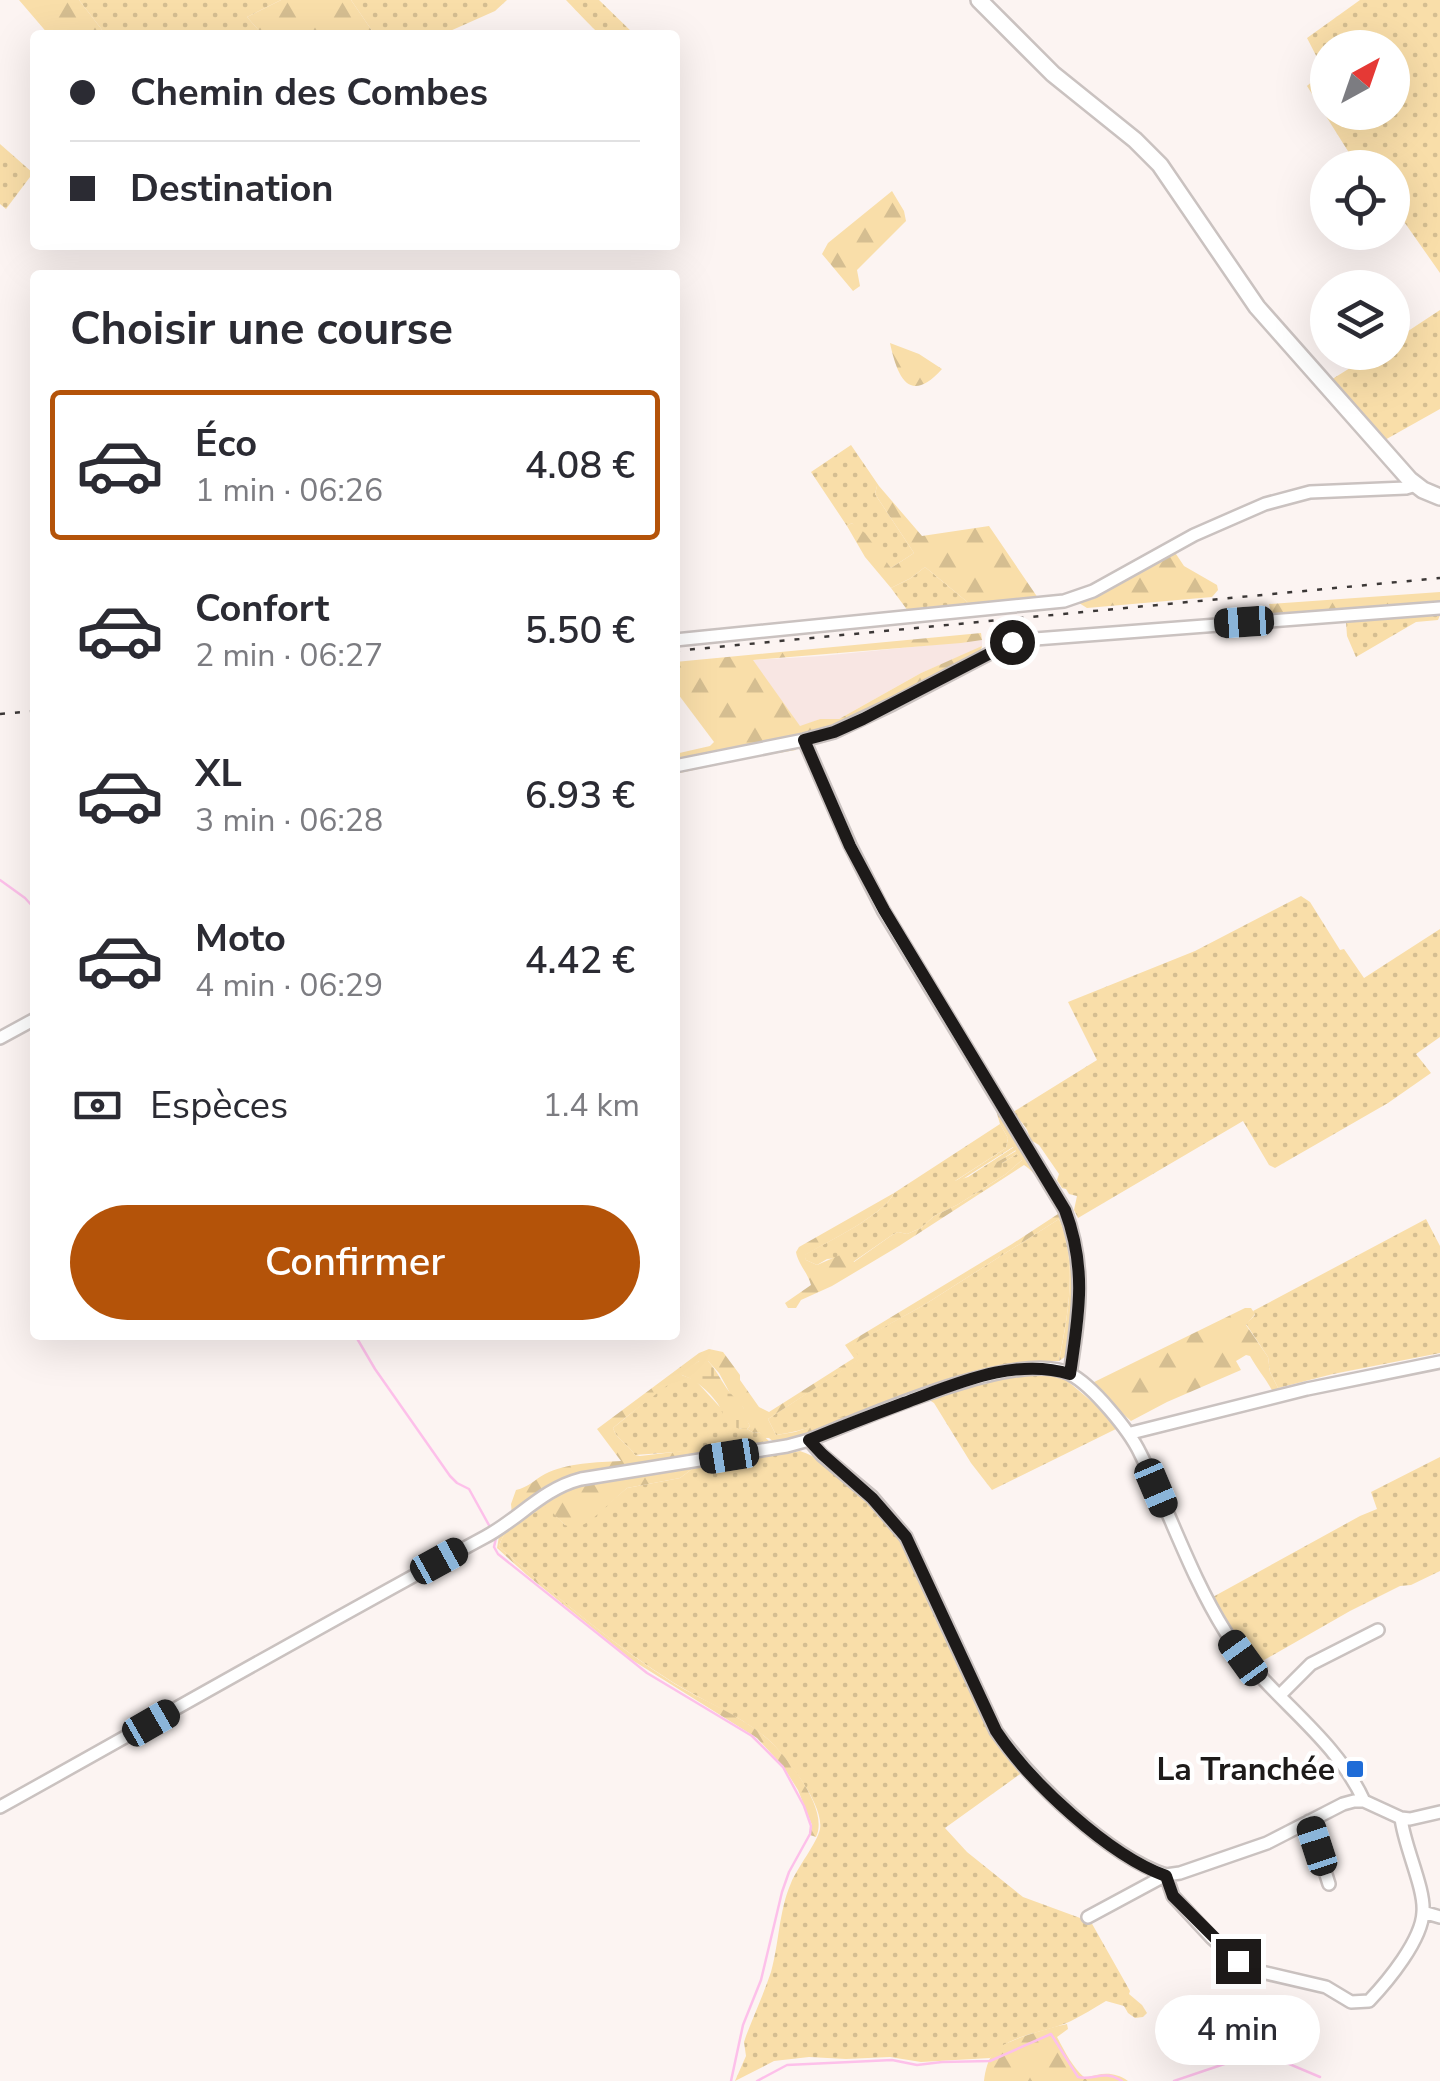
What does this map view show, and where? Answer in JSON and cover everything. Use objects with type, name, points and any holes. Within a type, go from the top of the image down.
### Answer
[{"type":"street","points":[[979,0],[1053,74],[1135,140],[1160,166],[1256,308],[1416,485],[1440,496]]},
{"type":"street","points":[[680,639],[1064,601],[1092,592],[1216,525],[1284,498],[1332,490],[1416,485]]},
{"type":"street","points":[[680,765],[834,732],[1022,640],[1440,608]]},
{"type":"street","points":[[804,740],[875,895],[1065,1210],[1077,1248],[1080,1279],[1070,1374]]},
{"type":"street","points":[[0,1038],[30,1021]]},
{"type":"street","points":[[1130,1433],[1307,1388],[1440,1362]]},
{"type":"street","points":[[0,1806],[493,1531],[544,1494],[568,1482],[774,1449],[809,1440],[981,1376],[1037,1368],[1070,1374],[1130,1433],[1208,1603],[1243,1658],[1338,1759],[1364,1801]]},
{"type":"street","points":[[809,1440],[872,1498],[906,1537],[996,1731],[1008,1748],[1099,1836],[1145,1867],[1166,1876],[1173,1896],[1238,1961],[1254,1970],[1326,1986],[1350,2002],[1370,2001],[1409,1950],[1423,1912],[1401,1818]]},
{"type":"street","points":[[1280,1695],[1311,1664],[1378,1630]]},
{"type":"street","points":[[1088,1918],[1166,1876],[1267,1843],[1343,1804],[1364,1801],[1410,1819],[1440,1812]]},
{"type":"street","points":[[1309,1821],[1329,1884]]},
{"type":"street","points":[[1423,1912],[1440,1917]]},
{"type":"shaded area","points":[[982,640],[982,646],[973,651],[921,673],[839,719],[820,719],[800,727],[752,660],[821,656]]},
{"type":"green space","points":[[19,0],[79,0],[102,30],[45,30]]},
{"type":"green space","points":[[79,0],[281,0],[247,17],[259,30],[102,30]]},
{"type":"green space","points":[[281,0],[351,0],[372,30],[259,30],[247,17]]},
{"type":"green space","points":[[351,0],[507,0],[495,11],[452,30],[372,30]]},
{"type":"green space","points":[[566,0],[599,0],[630,30],[596,30]]},
{"type":"green space","points":[[1360,0],[1440,0],[1440,273],[1410,230],[1410,150],[1347,150],[1335,130],[1410,130],[1410,30],[1318,30]]},
{"type":"green space","points":[[0,144],[30,170],[30,177],[6,209],[0,204]]},
{"type":"green space","points":[[892,191],[906,221],[857,270],[860,286],[853,291],[822,254],[828,243]]},
{"type":"green space","points":[[1440,310],[1440,409],[1383,441],[1318,388],[1347,370],[1410,370],[1410,330]]},
{"type":"green space","points":[[890,343],[919,354],[942,369],[931,380],[913,386],[896,366]]},
{"type":"green space","points":[[851,445],[879,486],[875,494],[914,553],[891,568],[852,523],[847,526],[811,472]]},
{"type":"green space","points":[[877,486],[922,536],[989,526],[1038,598],[971,605],[925,567],[891,588],[865,557],[847,526],[852,523],[865,533],[891,568],[914,553],[875,494]]},
{"type":"green space","points":[[1170,552],[1184,566],[1217,585],[1212,597],[1087,608],[1079,603],[1093,599]]},
{"type":"green space","points":[[925,567],[971,605],[908,611],[891,588]]},
{"type":"green space","points":[[1440,592],[1440,605],[1272,616],[1269,604]]},
{"type":"green space","points":[[1440,615],[1438,620],[1416,622],[1356,657],[1347,636],[1346,622]]},
{"type":"green space","points":[[981,633],[982,640],[753,660],[800,726],[820,719],[839,719],[921,673],[982,646],[980,654],[841,726],[794,737],[796,750],[680,773],[680,753],[714,742],[680,697],[680,662]]},
{"type":"green space","points":[[1301,896],[1310,902],[1340,950],[1344,949],[1364,978],[1440,929],[1440,1037],[1416,1054],[1431,1073],[1388,1103],[1275,1168],[1269,1165],[1243,1121],[1078,1218],[1074,1210],[1077,1196],[1062,1188],[1057,1180],[1059,1174],[1039,1145],[1029,1139],[1026,1128],[1013,1112],[1097,1060],[1068,1002],[1195,951]]},
{"type":"green space","points":[[996,1110],[1065,1220],[1076,1272],[1069,1354],[1059,1361],[1070,1271],[1059,1219],[924,1305],[852,1345],[860,1359],[768,1419],[776,1435],[877,1405],[883,1404],[882,1407],[777,1445],[747,1429],[750,1426],[743,1407],[719,1373],[708,1361],[699,1361],[613,1428],[617,1435],[640,1456],[769,1441],[770,1445],[576,1475],[512,1514],[516,1490],[545,1474],[572,1465],[621,1461],[597,1429],[699,1353],[709,1349],[723,1352],[759,1407],[769,1412],[854,1358],[845,1345],[1058,1214],[1035,1174],[1024,1165],[899,1246],[801,1300],[796,1308],[788,1308],[785,1303],[811,1285],[797,1256],[799,1247],[894,1193],[867,1219],[805,1255],[806,1260],[817,1265],[847,1252],[854,1262],[892,1235],[921,1228],[1022,1160],[1017,1154],[1002,1163],[1001,1170],[992,1170],[992,1165],[1016,1151],[1013,1147],[955,1184],[1006,1148],[1008,1138]]},
{"type":"green space","points":[[1000,1124],[1008,1138],[1006,1148],[955,1181],[968,1177],[1014,1147],[1016,1150],[993,1165],[1017,1154],[1023,1159],[1006,1174],[934,1216],[921,1228],[892,1235],[853,1262],[849,1257],[827,1259],[817,1265],[806,1260],[804,1255],[867,1219],[894,1193]]},
{"type":"green space","points":[[1059,1219],[1070,1271],[1059,1361],[981,1370],[828,1422],[776,1435],[768,1419],[859,1359],[851,1345],[924,1305]]},
{"type":"green space","points":[[1426,1219],[1440,1246],[1440,1353],[1278,1388],[1268,1357],[1246,1324],[1255,1315],[1253,1311]]},
{"type":"green space","points":[[1251,1308],[1255,1314],[1246,1325],[1268,1357],[1278,1388],[1274,1394],[1246,1355],[1236,1361],[1241,1370],[1131,1421],[1090,1384]]},
{"type":"green space","points":[[699,1361],[708,1361],[742,1405],[750,1426],[747,1429],[731,1425],[705,1390],[679,1374]]},
{"type":"green space","points":[[1038,1371],[1065,1379],[1118,1428],[992,1490],[934,1403],[926,1398],[979,1381]]},
{"type":"green space","points":[[679,1374],[695,1380],[740,1429],[759,1432],[769,1441],[635,1455],[613,1428]]},
{"type":"green space","points":[[800,1451],[843,1476],[901,1538],[989,1730],[1023,1772],[945,1828],[967,1852],[1023,1897],[1091,1922],[1129,1994],[1147,2013],[1143,2017],[1135,2018],[1124,2006],[1106,2001],[1071,2021],[1006,2044],[990,2058],[921,2062],[890,2057],[809,2057],[774,2061],[735,2081],[746,2056],[744,2042],[771,1972],[787,1893],[820,1829],[811,1796],[795,1771],[761,1734],[628,1652],[499,1547],[511,1527],[547,1506],[565,1525],[608,1504],[627,1488],[680,1478],[692,1469]]},
{"type":"green space","points":[[1440,1457],[1440,1571],[1350,1611],[1259,1663],[1241,1648],[1211,1598],[1377,1509],[1371,1492]]},
{"type":"green space","points":[[689,1465],[692,1469],[680,1478],[627,1488],[590,1521],[575,1529],[565,1525],[547,1507],[511,1527],[499,1547],[629,1652],[675,1684],[751,1726],[773,1744],[813,1801],[819,1826],[816,1837],[810,1835],[812,1825],[798,1790],[783,1766],[757,1738],[632,1660],[497,1548],[500,1530],[574,1484]]},
{"type":"green space","points":[[1067,2024],[1068,2029],[1057,2037],[1085,2078],[1112,2074],[1128,2081],[984,2081],[991,2057],[1001,2046]]},
{"type":"waterway","points":[[0,880],[30,904]]},
{"type":"waterway","points":[[358,1340],[450,1476],[469,1489],[490,1527]]},
{"type":"waterway","points":[[496,1538],[494,1547],[498,1554],[647,1673],[752,1736],[783,1767],[804,1806],[810,1834],[782,1892],[761,1980],[743,2025],[731,2081]]},
{"type":"waterway","points":[[757,2081],[787,2065],[990,2061],[1051,2034],[1078,2077],[1109,2076],[1122,2081]]},
{"type":"waterway","points":[[1174,2081],[1254,2054],[1268,2055],[1320,2077]]},
{"type":"railway","points":[[680,651],[1440,578]]},
{"type":"railway","points":[[0,714],[30,711]]},
{"type":"place","name":"La Tranchée","points":[[1355,1769]]},
{"type":"route","points":[[1012,642],[863,719],[804,740],[866,880],[1065,1210],[1080,1262],[1070,1374],[1037,1368],[981,1376],[809,1440],[872,1498],[906,1537],[996,1731],[1008,1748],[1099,1836],[1145,1867],[1166,1876],[1173,1896],[1238,1961]]}]
